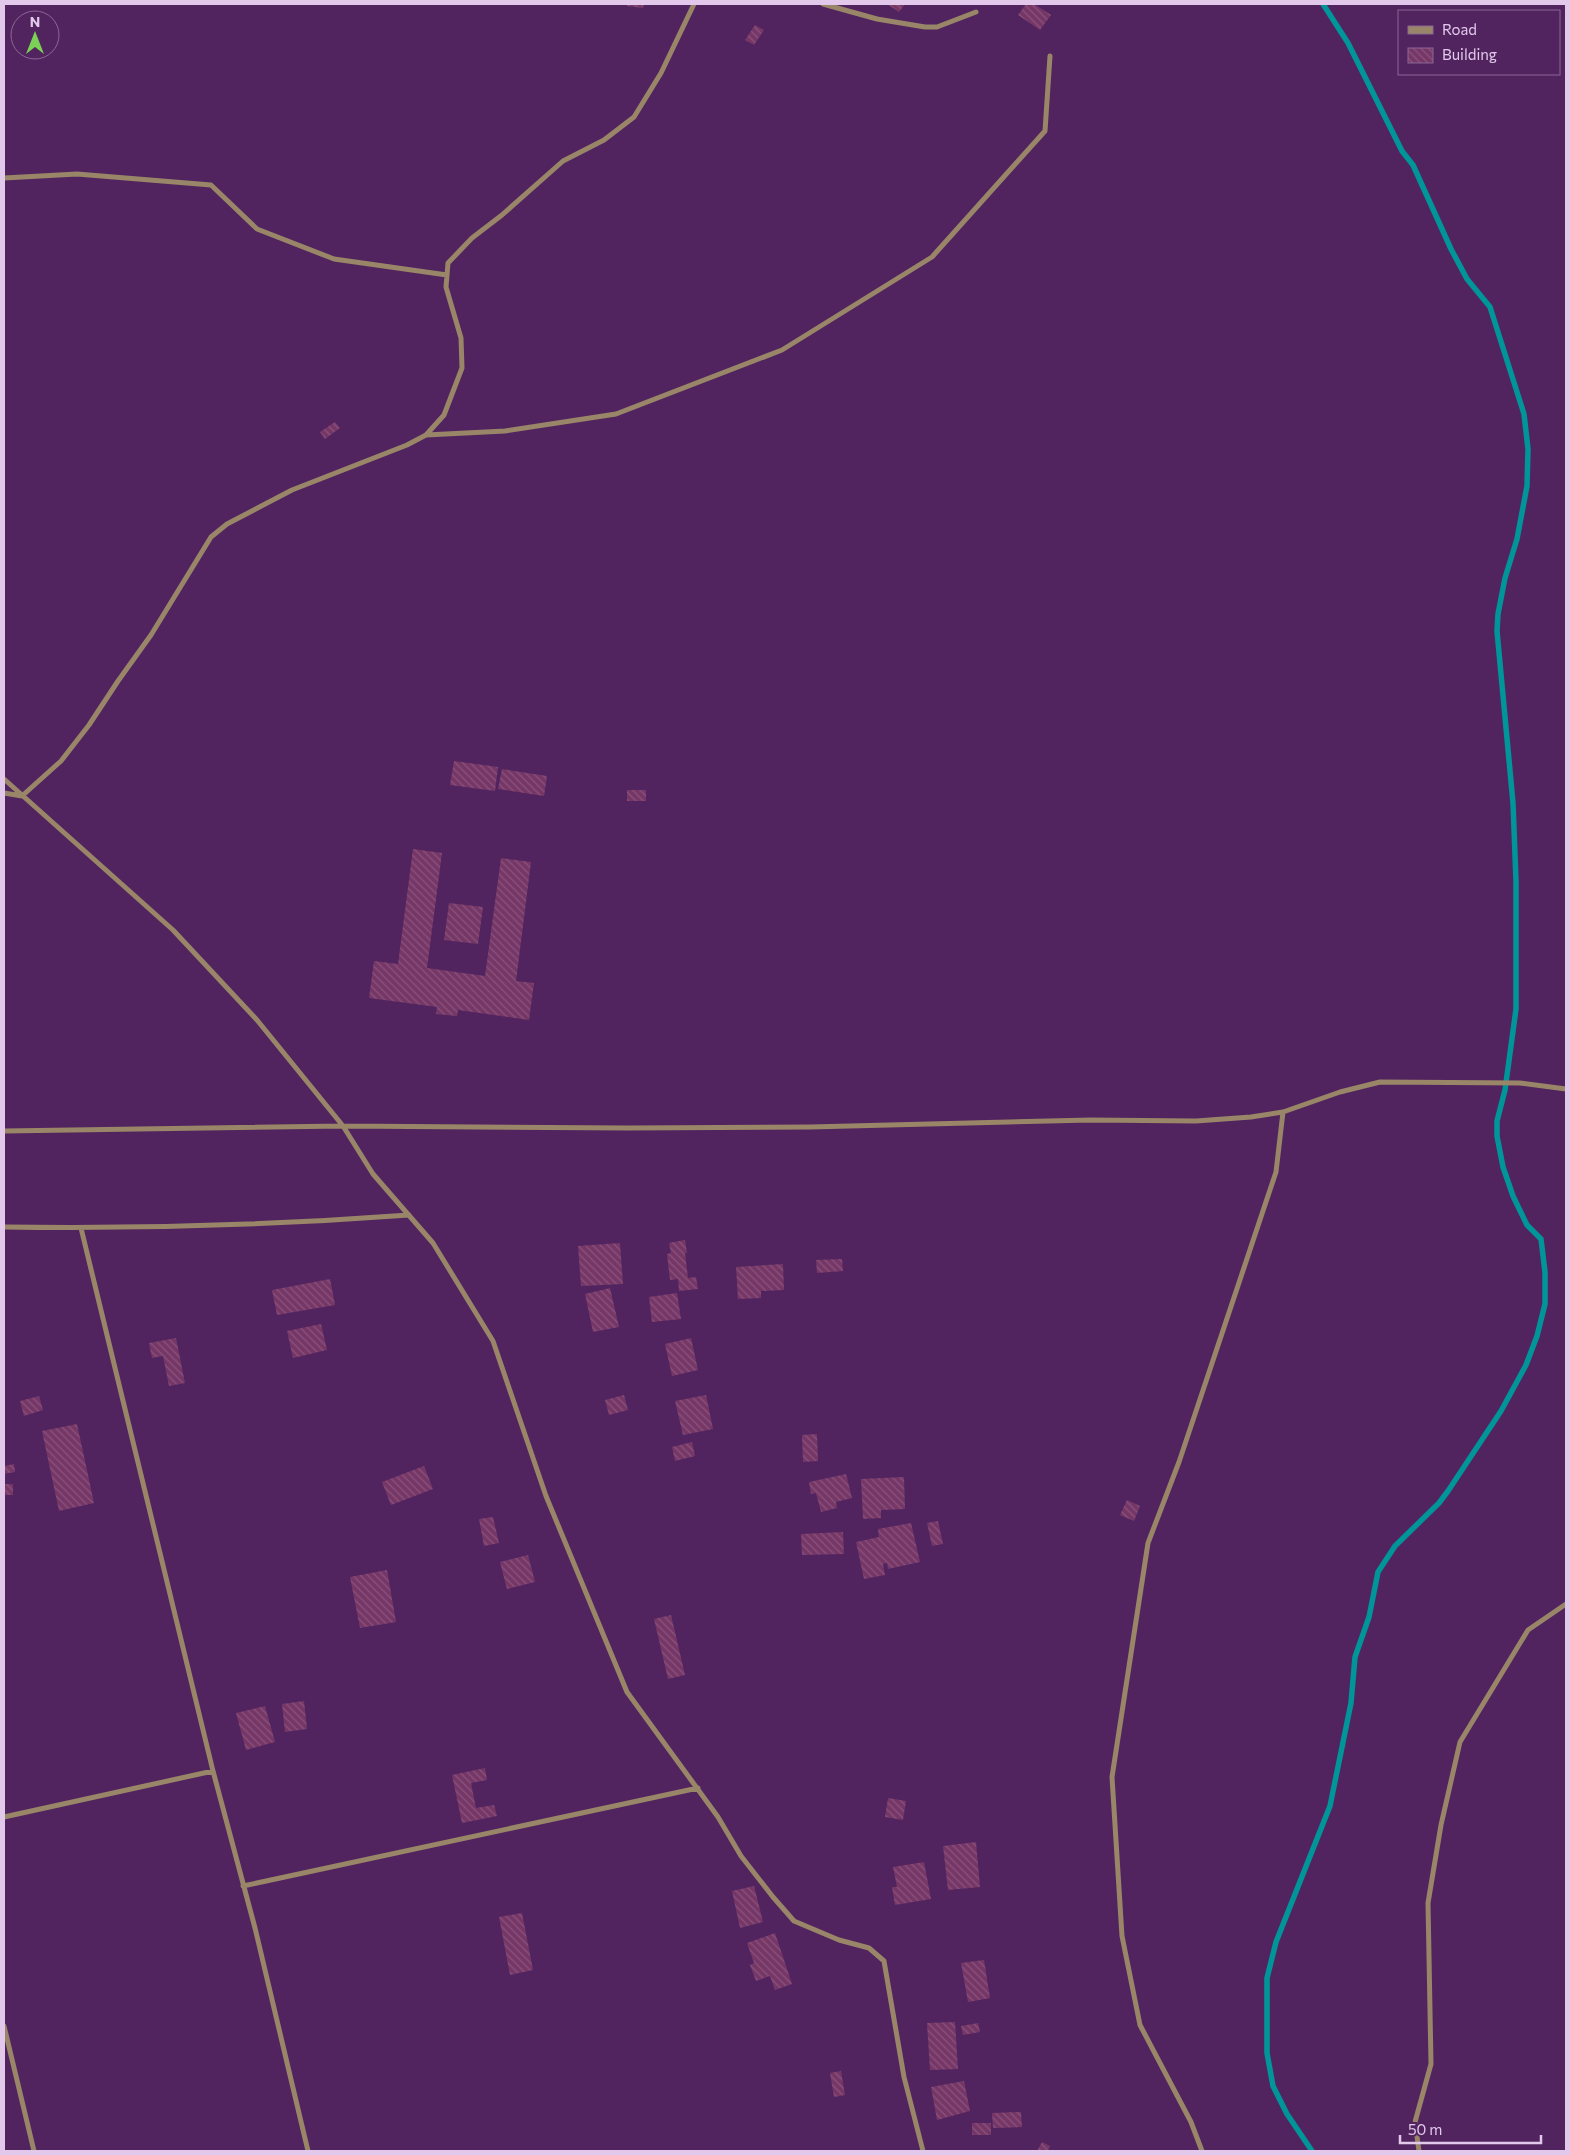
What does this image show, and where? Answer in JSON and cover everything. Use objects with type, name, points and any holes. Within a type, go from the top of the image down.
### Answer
[{"type":"street","points":[[22,796],[60,761],[89,725],[151,636],[212,537],[227,524],[292,490],[407,445],[426,435],[444,415],[462,368],[461,338],[446,287],[448,263],[472,238],[502,215],[563,161],[604,140],[634,117],[661,74],[694,4]]},
{"type":"street","points":[[823,4],[877,19],[925,28],[937,27],[976,12]]},
{"type":"street","points":[[426,435],[505,431],[616,414],[782,350],[932,257],[1045,132],[1050,56]]},
{"type":"street","points":[[4,178],[77,174],[210,185],[257,230],[291,243],[334,259],[447,275]]},
{"type":"street","points":[[4,780],[173,930],[257,1020],[343,1126],[373,1174],[433,1243],[493,1341],[546,1496],[627,1692],[698,1788],[741,1856],[794,1921],[839,1940],[869,1948],[884,1961],[904,2077],[923,2151]]},
{"type":"street","points":[[4,793],[22,796]]},
{"type":"street","points":[[4,1131],[343,1126],[628,1128],[1091,1120],[1196,1121],[1251,1117],[1283,1112],[1340,1092],[1380,1082],[1520,1083],[1566,1089]]},
{"type":"street","points":[[1202,2151],[1191,2122],[1140,2025],[1122,1936],[1112,1777],[1148,1543],[1179,1462],[1276,1172],[1283,1112]]},
{"type":"street","points":[[4,1227],[81,1228],[308,1222],[409,1215]]},
{"type":"street","points":[[81,1228],[308,2151]]},
{"type":"street","points":[[1419,2151],[1415,2122],[1431,2064],[1428,1903],[1441,1825],[1460,1742],[1528,1630],[1566,1604]]},
{"type":"street","points":[[4,1817],[213,1771]]},
{"type":"street","points":[[243,1886],[698,1788]]},
{"type":"street","points":[[4,2026],[32,2150]]},
{"type":"building","points":[[628,4],[644,4],[643,8],[627,6]]},
{"type":"building","points":[[887,4],[905,4],[899,12]]},
{"type":"building","points":[[1026,4],[1034,4],[1051,15],[1040,30],[1018,15]]},
{"type":"building","points":[[755,25],[764,30],[754,45],[745,40]]},
{"type":"building","points":[[335,422],[340,428],[325,439],[320,432]]},
{"type":"building","points":[[454,761],[498,767],[495,791],[450,785]]},
{"type":"building","points":[[502,769],[547,776],[544,796],[498,789]]},
{"type":"building","points":[[627,790],[646,790],[646,801],[627,801]]},
{"type":"building","points":[[413,849],[442,853],[427,968],[485,976],[501,858],[531,862],[516,981],[534,983],[529,1020],[458,1010],[457,1016],[436,1014],[437,1007],[369,998],[374,961],[398,964]]},
{"type":"building","points":[[449,903],[483,907],[478,944],[444,940]]},
{"type":"building","points":[[685,1240],[688,1278],[696,1277],[698,1289],[679,1291],[678,1279],[670,1280],[667,1254],[671,1253],[669,1243]]},
{"type":"building","points":[[620,1243],[623,1284],[581,1286],[578,1246]]},
{"type":"building","points":[[842,1259],[843,1271],[817,1273],[816,1260]]},
{"type":"building","points":[[783,1264],[784,1290],[761,1291],[761,1298],[738,1299],[736,1267]]},
{"type":"building","points":[[330,1279],[335,1305],[277,1315],[272,1290]]},
{"type":"building","points":[[610,1288],[619,1327],[593,1332],[585,1294]]},
{"type":"building","points":[[677,1293],[681,1319],[652,1322],[649,1297]]},
{"type":"building","points":[[321,1324],[327,1350],[293,1358],[287,1331]]},
{"type":"building","points":[[176,1338],[185,1383],[169,1386],[163,1356],[152,1358],[149,1343]]},
{"type":"building","points":[[691,1338],[698,1370],[672,1376],[665,1344]]},
{"type":"building","points":[[624,1395],[628,1410],[609,1415],[605,1400]]},
{"type":"building","points":[[706,1395],[713,1429],[683,1435],[675,1401]]},
{"type":"building","points":[[39,1396],[43,1410],[24,1416],[20,1401]]},
{"type":"building","points":[[77,1424],[94,1503],[59,1511],[42,1431]]},
{"type":"building","points":[[817,1434],[818,1461],[803,1462],[802,1435]]},
{"type":"building","points":[[692,1442],[695,1456],[675,1461],[672,1447]]},
{"type":"building","points":[[14,1464],[15,1472],[4,1474],[4,1466]]},
{"type":"building","points":[[424,1466],[433,1489],[391,1505],[382,1482]]},
{"type":"building","points":[[846,1474],[852,1498],[836,1502],[837,1508],[821,1512],[816,1493],[811,1494],[809,1482]]},
{"type":"building","points":[[904,1477],[905,1509],[881,1510],[881,1518],[863,1519],[861,1479]]},
{"type":"building","points":[[4,1484],[13,1484],[13,1495],[4,1495]]},
{"type":"building","points":[[1127,1500],[1140,1506],[1134,1521],[1120,1515]]},
{"type":"building","points":[[493,1517],[499,1543],[484,1546],[479,1519]]},
{"type":"building","points":[[938,1521],[943,1544],[932,1546],[927,1523]]},
{"type":"building","points":[[911,1523],[920,1562],[888,1569],[887,1563],[883,1564],[885,1575],[864,1579],[856,1542],[879,1537],[878,1529]]},
{"type":"building","points":[[843,1532],[844,1554],[802,1555],[801,1534]]},
{"type":"building","points":[[528,1555],[535,1582],[507,1589],[500,1562]]},
{"type":"building","points":[[387,1570],[396,1622],[360,1628],[350,1577]]},
{"type":"building","points":[[671,1615],[685,1675],[668,1679],[654,1619]]},
{"type":"building","points":[[304,1701],[307,1729],[285,1732],[282,1704]]},
{"type":"building","points":[[265,1706],[275,1742],[246,1750],[236,1713]]},
{"type":"building","points":[[485,1768],[487,1780],[471,1783],[476,1808],[494,1805],[497,1816],[462,1823],[452,1775]]},
{"type":"building","points":[[888,1798],[906,1801],[903,1820],[885,1817]]},
{"type":"building","points":[[976,1842],[980,1887],[948,1890],[943,1846]]},
{"type":"building","points":[[924,1862],[931,1899],[895,1905],[892,1887],[897,1887],[893,1867]]},
{"type":"building","points":[[754,1886],[763,1922],[740,1928],[732,1891]]},
{"type":"building","points":[[522,1913],[533,1970],[510,1975],[499,1917]]},
{"type":"building","points":[[775,1933],[792,1984],[775,1990],[770,1976],[756,1981],[750,1965],[754,1963],[747,1943]]},
{"type":"building","points":[[984,1960],[990,1998],[968,2002],[961,1963]]},
{"type":"building","points":[[955,2022],[958,2069],[930,2070],[927,2023]]},
{"type":"building","points":[[978,2023],[980,2032],[963,2035],[961,2026]]},
{"type":"building","points":[[841,2071],[845,2095],[834,2097],[830,2073]]},
{"type":"building","points":[[964,2081],[970,2111],[937,2120],[931,2087]]},
{"type":"building","points":[[1021,2112],[1022,2127],[993,2128],[992,2113]]},
{"type":"building","points":[[972,2123],[991,2123],[991,2135],[972,2135]]},
{"type":"building","points":[[1042,2142],[1050,2146],[1048,2151],[1037,2151]]},
{"type":"waterway","points":[[1312,2151],[1287,2114],[1273,2086],[1267,2053],[1267,1978],[1276,1942],[1330,1806],[1351,1703],[1355,1657],[1369,1617],[1378,1572],[1395,1546],[1439,1503],[1501,1411],[1526,1365],[1537,1336],[1545,1304],[1545,1272],[1541,1239],[1527,1225],[1513,1196],[1503,1167],[1497,1136],[1497,1121],[1505,1090],[1516,1009],[1516,881],[1513,803],[1497,631],[1498,614],[1505,578],[1517,539],[1527,486],[1528,449],[1524,414],[1490,307],[1467,279],[1451,249],[1413,165],[1402,151],[1348,43],[1323,4]]}]
